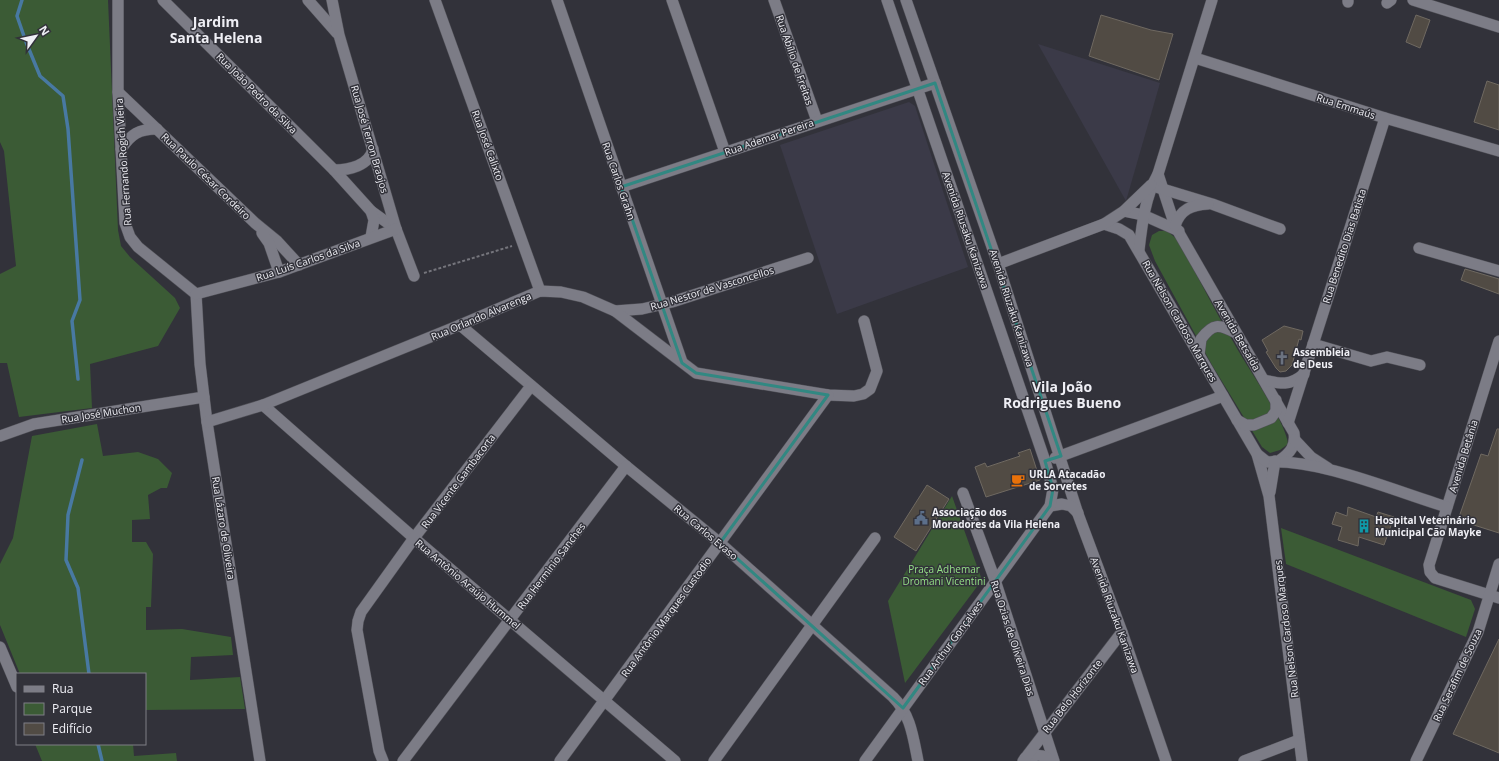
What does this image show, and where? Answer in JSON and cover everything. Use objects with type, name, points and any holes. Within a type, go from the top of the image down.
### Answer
[{"type":"street","name":"Rua Fernando Rogich Vieira","points":[[118,0],[118,92],[125,223],[130,237],[138,247],[196,294]]},
{"type":"street","name":"Rua João Pedro da Silva","points":[[162,0],[334,170],[371,210],[396,229]]},
{"type":"street","points":[[308,0],[339,35]]},
{"type":"street","name":"Rua José Terron Braojos","points":[[332,0],[339,35],[372,149],[396,229],[414,276]]},
{"type":"street","name":"Rua José Calixto","points":[[435,0],[540,291]]},
{"type":"street","name":"Rua Carlos Grahn","points":[[557,0],[682,363]]},
{"type":"street","points":[[672,0],[724,152]]},
{"type":"street","name":"Rua Abílio de Freitas","points":[[774,0],[817,121]]},
{"type":"street","name":"Avenida Riusaku Kanizawa","points":[[888,0],[1045,461]]},
{"type":"street","name":"Avenida Riuzaku Kanizawa","points":[[906,0],[998,264],[1061,456],[1078,514],[1122,632],[1166,761]]},
{"type":"street","points":[[998,264],[1104,224],[1154,188],[1212,0]]},
{"type":"street","points":[[1413,0],[1499,27]]},
{"type":"street","name":"Rua Emmaús","points":[[1194,58],[1385,118],[1499,151]]},
{"type":"street","points":[[918,89],[935,83]]},
{"type":"street","name":"Rua Ademar Pereira","points":[[621,187],[817,121],[918,89]]},
{"type":"street","name":"Rua Paulo César Cordeiro","points":[[118,92],[255,223],[277,241],[299,265]]},
{"type":"street","name":"Rua Benedito Dias Batista","points":[[1288,423],[1385,118]]},
{"type":"street","name":"Rua Paulo César Cordeiro","points":[[121,149],[132,135],[145,129],[157,129]]},
{"type":"street","points":[[334,170],[346,170],[363,164],[371,154],[372,149]]},
{"type":"street","points":[[1154,188],[1212,204],[1280,229]]},
{"type":"street","name":"Rua Nelson Cardoso Marques","points":[[1139,250],[1143,216],[1154,188]]},
{"type":"street","name":"Avenida Betsaída","points":[[1154,188],[1173,227],[1276,400],[1295,440],[1311,457],[1332,470]]},
{"type":"street","points":[[1173,227],[1177,219],[1185,210],[1199,204],[1212,204]]},
{"type":"street","points":[[371,210],[374,220],[371,237]]},
{"type":"street","points":[[1124,211],[1173,227]]},
{"type":"street","name":"Rua Paulo César Cordeiro","points":[[255,223],[269,243],[279,272]]},
{"type":"street","name":"Rua Nelson Cardoso Marques","points":[[1104,224],[1119,229],[1129,235],[1139,250],[1257,454],[1269,496],[1302,761]]},
{"type":"street","points":[[1139,250],[1142,236],[1148,228],[1155,224],[1173,227]]},
{"type":"street","name":"Rua Luís Carlos da Silva","points":[[196,294],[279,272],[396,229]]},
{"type":"street","points":[[1419,248],[1499,271]]},
{"type":"street","name":"Rua Nestor de Vasconcellos","points":[[614,311],[642,309],[662,304],[808,258]]},
{"type":"street","name":"Rua Orlando Alvarenga","points":[[207,422],[263,405],[540,291],[561,292],[583,297],[614,311],[696,373],[828,394],[863,394],[870,389],[877,372],[864,321]]},
{"type":"street","name":"Rua Lázaro de Oliveira","points":[[196,294],[200,364],[207,422],[260,761]]},
{"type":"street","name":"Rua Carlos Evaso","points":[[460,325],[626,466],[720,543],[903,708],[911,724],[918,761]]},
{"type":"street","points":[[1199,355],[1201,339],[1216,326],[1223,326],[1237,333]]},
{"type":"street","name":"Avenida Betânia","points":[[1494,597],[1435,578],[1430,572],[1429,565],[1499,341]]},
{"type":"street","points":[[1313,344],[1372,361],[1387,357],[1420,365]]},
{"type":"street","points":[[1264,380],[1288,383],[1295,382],[1304,374]]},
{"type":"street","name":"Rua Vicente Gambacorta","points":[[382,760],[379,751],[360,645],[358,621],[361,612],[414,538],[531,386]]},
{"type":"street","name":"Rua Antônio Marques Custodio","points":[[560,761],[828,394]]},
{"type":"street","points":[[1078,514],[1072,506],[1062,504],[1050,506],[1053,489],[1045,461],[1223,396]]},
{"type":"street","name":"Rua José Muchon","points":[[0,436],[34,424],[204,397]]},
{"type":"street","points":[[1237,419],[1246,425],[1254,425],[1271,418],[1276,411],[1276,400]]},
{"type":"street","name":"Rua Antônio Araújo Hummel","points":[[263,405],[414,538],[675,761]]},
{"type":"street","points":[[1257,454],[1266,462],[1277,461],[1290,453],[1295,440]]},
{"type":"street","name":"Rua Nelson Cardoso Marques","points":[[1269,496],[1277,461]]},
{"type":"street","name":"Avenida Betsaída","points":[[1277,461],[1332,470],[1447,507]]},
{"type":"street","name":"Rua Herminio Sanches","points":[[403,761],[626,466]]},
{"type":"street","name":"Rua Ozias de Oliveira Dias","points":[[963,493],[995,580],[1053,761]]},
{"type":"street","name":"Rua Arthur Gonçalves","points":[[865,761],[1050,506]]},
{"type":"street","points":[[714,761],[875,538]]},
{"type":"street","name":"Rua Serafim de Souza","points":[[1416,761],[1494,597],[1499,564]]},
{"type":"street","name":"Rua Belo Horizonte","points":[[1024,759],[1122,632]]},
{"type":"street","points":[[0,647],[16,684]]},
{"type":"street","points":[[1244,761],[1299,740]]},
{"type":"street","points":[[1024,759],[1034,755],[1042,755],[1053,761]]},
{"type":"path","points":[[414,276],[522,242]]},
{"type":"highlighted area","points":[[935,83],[1061,456],[1045,461],[1053,489],[1050,506],[903,708],[720,543],[828,395],[696,373],[682,363],[621,187]]},
{"type":"shaded area","points":[[1038,44],[1160,83],[1126,201]]},
{"type":"shaded area","points":[[909,102],[915,106],[968,267],[837,314],[780,145]]},
{"type":"green space","points":[[0,0],[108,0],[118,230],[121,246],[130,257],[175,298],[180,308],[158,346],[90,364],[92,408],[19,417],[7,363],[0,363],[0,274],[16,266],[4,151],[0,142]]},
{"type":"green space","points":[[1159,231],[1167,231],[1178,240],[1213,306],[1274,409],[1286,434],[1288,444],[1280,450],[1270,453],[1262,447],[1212,365],[1155,261],[1149,245],[1152,235]]},
{"type":"green space","points":[[97,424],[103,456],[138,452],[158,459],[172,473],[167,488],[161,488],[148,495],[150,519],[132,520],[132,542],[146,542],[153,554],[151,607],[146,607],[146,630],[182,629],[231,637],[233,655],[191,657],[190,680],[240,677],[245,709],[146,710],[146,673],[20,673],[0,625],[0,564],[13,538],[32,436]]},
{"type":"green space","name":"Praça Adhemar Dromani Vicentini","points":[[952,496],[982,580],[905,683],[888,601]]},
{"type":"green space","points":[[1281,528],[1471,600],[1475,609],[1466,637],[1286,564]]},
{"type":"green space","points":[[35,745],[133,745],[134,756],[176,753],[177,761],[42,761]]},
{"type":"building","points":[[1101,15],[1151,30],[1173,34],[1159,80],[1089,56]]},
{"type":"building","points":[[1416,15],[1430,20],[1420,48],[1406,42]]},
{"type":"building","points":[[1487,81],[1499,85],[1499,130],[1474,122]]},
{"type":"building","points":[[1465,269],[1499,279],[1499,294],[1461,280]]},
{"type":"building","points":[[1284,326],[1303,331],[1301,340],[1299,339],[1292,365],[1286,371],[1280,372],[1266,352],[1268,351],[1262,340]]},
{"type":"building","points":[[1497,429],[1499,429],[1499,533],[1458,520],[1481,454],[1488,456]]},
{"type":"building","points":[[1030,449],[1040,480],[986,497],[975,467],[985,463],[987,467],[1020,456],[1018,453]]},
{"type":"building","name":"Associação dos Moradores da Vila Helena","points":[[927,485],[949,499],[916,551],[894,537]]},
{"type":"building","name":"Hospital Veterinário Municipal Cão Mayke","points":[[1348,507],[1376,517],[1378,512],[1394,517],[1384,545],[1359,537],[1358,546],[1338,540],[1342,527],[1332,524],[1336,512],[1347,516]]},
{"type":"building","points":[[1499,639],[1499,753],[1453,734]]},
{"type":"waterway","points":[[22,0],[17,16],[26,42],[40,76],[63,96],[68,129],[80,300],[72,321],[78,379]]},
{"type":"waterway","points":[[82,460],[68,515],[66,560],[78,588],[89,673]]},
{"type":"waterway","points":[[98,745],[102,761]]},
{"type":"place","name":"Assembleia de Deus","points":[[1282,358]]},
{"type":"place","name":"URLA Atacadão de Sorvetes","points":[[1018,480]]},
{"type":"place","name":"Associação dos Moradores da Vila Helena","points":[[921,518]]},
{"type":"place","name":"Hospital Veterinário Municipal Cão Mayke","points":[[1364,526]]},
{"type":"district","name":"Jardim Santa Helena","points":[[216,30]]},
{"type":"district","name":"Vila João Rodrigues Bueno","points":[[1062,396]]}]
